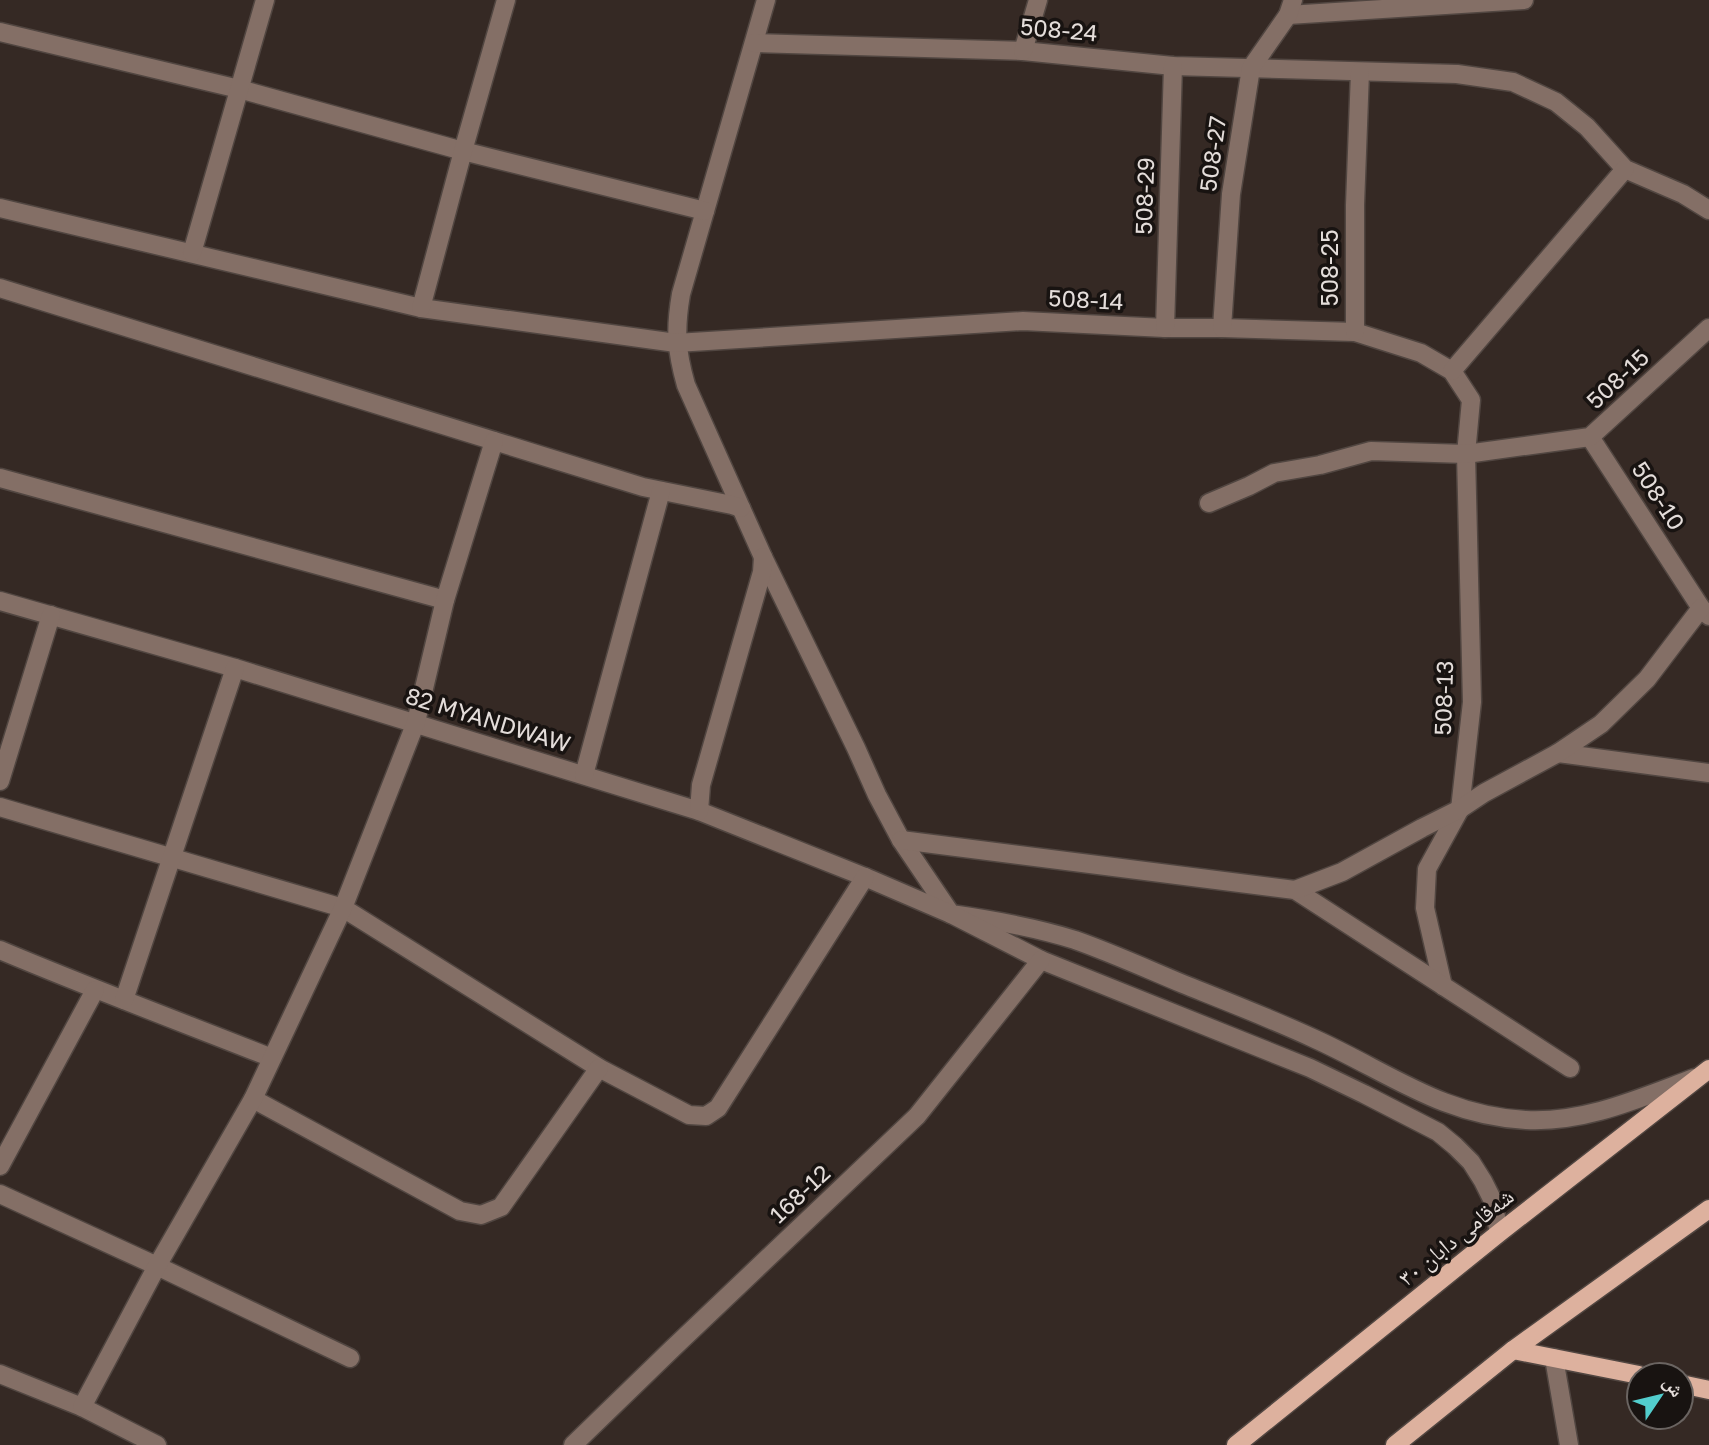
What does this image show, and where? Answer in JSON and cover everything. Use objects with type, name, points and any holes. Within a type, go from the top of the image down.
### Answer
[{"type":"main road","name":"شەقامی دابان ٣٠","points":[[1236,1445],[1704,1072]]},
{"type":"main road","points":[[1395,1445],[1513,1350],[1709,1209]]},
{"type":"main road","points":[[1513,1350],[1625,1372]]},
{"type":"street","points":[[192,253],[265,0]]},
{"type":"street","points":[[421,308],[506,0]]},
{"type":"street","points":[[766,0],[681,294],[676,343],[686,385],[763,557],[901,840],[951,914],[1041,960],[1310,1068],[1438,1132],[1471,1162],[1483,1181],[1493,1201],[1499,1233]]},
{"type":"street","points":[[1023,51],[1038,0]]},
{"type":"street","points":[[1290,8],[1524,0]]},
{"type":"street","name":"508-27","points":[[1223,328],[1231,194],[1251,68],[1290,8]]},
{"type":"street","points":[[0,32],[239,89],[463,151],[705,211]]},
{"type":"street","name":"508-24","points":[[754,43],[1023,51],[1174,65],[1457,74],[1513,82],[1556,102],[1587,127],[1625,169]]},
{"type":"street","name":"508-29","points":[[1165,328],[1174,65]]},
{"type":"street","name":"508-25","points":[[1355,332],[1355,205],[1360,72]]},
{"type":"street","points":[[1452,372],[1625,169],[1683,194],[1709,210]]},
{"type":"street","name":"508-14","points":[[0,208],[421,308],[676,343],[1023,321],[1165,328],[1355,332],[1421,353],[1452,372],[1471,400]]},
{"type":"street","points":[[0,288],[643,487],[741,508]]},
{"type":"street","name":"508-15","points":[[1209,503],[1273,473],[1321,465],[1371,451],[1466,454],[1590,437],[1709,328]]},
{"type":"street","name":"508-13","points":[[1443,986],[1425,908],[1427,869],[1460,809],[1472,702],[1466,454],[1471,400]]},
{"type":"street","name":"508-10","points":[[1590,437],[1705,612]]},
{"type":"street","points":[[82,1407],[157,1266],[253,1099],[343,908],[416,722],[445,600],[494,441]]},
{"type":"street","points":[[0,478],[445,600]]},
{"type":"street","points":[[584,775],[661,491]]},
{"type":"street","points":[[699,811],[701,785],[762,572],[763,557]]},
{"type":"street","name":"82 MYANDWAW","points":[[0,601],[416,722],[699,811],[951,914]]},
{"type":"street","points":[[1295,890],[1342,872],[1558,754],[1601,724],[1647,679],[1705,612]]},
{"type":"street","points":[[0,781],[51,615]]},
{"type":"street","points":[[124,1000],[235,668]]},
{"type":"street","points":[[1558,754],[1709,773]]},
{"type":"street","points":[[0,807],[343,908],[557,1043],[689,1115],[706,1116],[718,1108],[865,877]]},
{"type":"street","points":[[901,840],[1295,890],[1570,1068]]},
{"type":"street","points":[[951,914],[993,920],[1076,940],[1296,1030],[1422,1094],[1456,1108],[1491,1116],[1528,1120],[1599,1112],[1704,1072]]},
{"type":"street","points":[[0,950],[95,990],[272,1058]]},
{"type":"street","name":"168-12","points":[[573,1445],[918,1116],[1041,960]]},
{"type":"street","points":[[0,1166],[95,990]]},
{"type":"street","points":[[253,1099],[460,1211],[481,1215],[500,1207],[599,1068]]},
{"type":"street","points":[[0,1194],[351,1358]]},
{"type":"street","points":[[1554,1358],[1569,1445]]},
{"type":"street","points":[[0,1374],[82,1407],[157,1445]]}]
